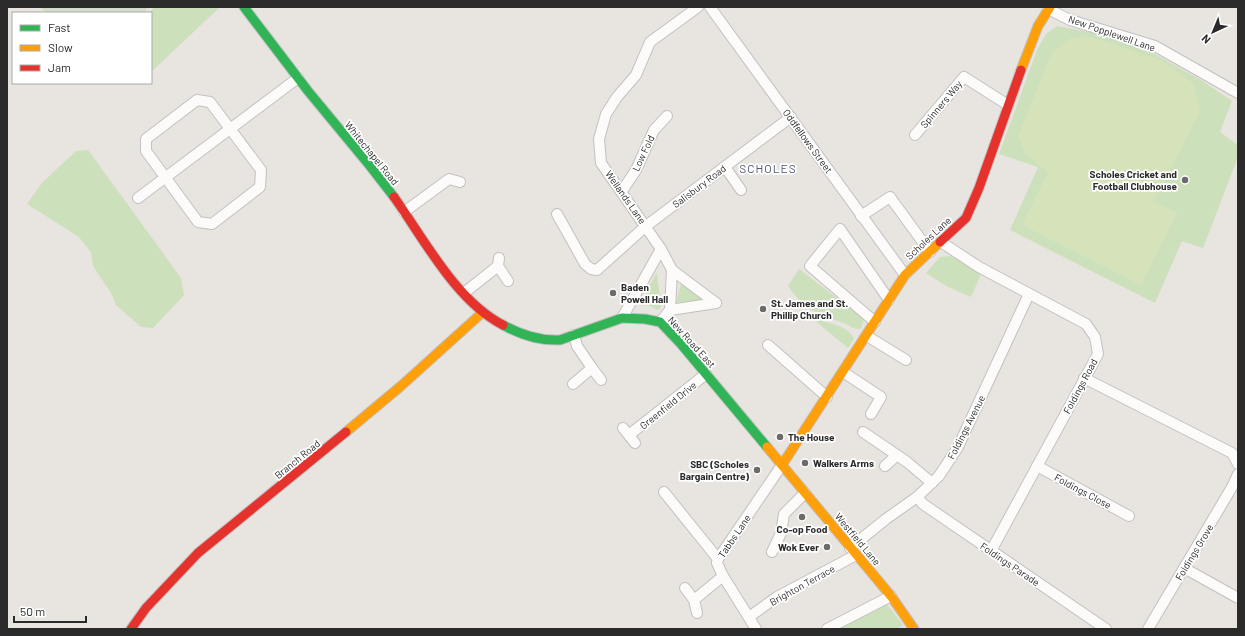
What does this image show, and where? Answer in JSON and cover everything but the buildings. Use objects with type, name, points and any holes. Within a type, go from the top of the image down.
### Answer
[{"type":"main road","name":"Whitechapel Road","points":[[244,7],[298,78],[387,187],[447,274],[483,312]]},
{"type":"main road","name":"Scholes Lane","points":[[782,465],[905,276],[966,218],[979,188],[1038,26],[1049,8]]},
{"type":"main road","name":"New Road East","points":[[483,312],[500,323],[523,334],[551,341],[560,340],[622,318],[645,319],[660,322],[681,344],[782,465]]},
{"type":"main road","name":"Branch Road","points":[[131,629],[146,608],[198,553],[317,457],[401,386],[483,312]]},
{"type":"main road","name":"Westfield Lane","points":[[782,465],[891,596],[914,629]]},
{"type":"street","name":"Wellands Lane","points":[[670,310],[716,303],[672,270],[661,249],[646,226],[601,163],[599,139],[606,114],[617,97],[636,75],[650,42],[698,7]]},
{"type":"street","name":"Oddfellows Street","points":[[710,7],[905,276]]},
{"type":"street","name":"New Popplewell Lane","points":[[1049,8],[1070,20],[1155,46],[1238,93]]},
{"type":"street","name":"Spinners Way","points":[[915,135],[964,77],[1008,105]]},
{"type":"street","points":[[138,198],[298,78]]},
{"type":"street","points":[[197,100],[210,102],[230,129],[261,170],[260,187],[212,224],[198,222],[146,151],[146,139],[197,100]]},
{"type":"street","name":"Low Fold","points":[[622,191],[636,170],[654,130],[667,116]]},
{"type":"street","name":"Salisbury Road","points":[[557,214],[585,264],[591,269],[597,270],[646,226],[791,117]]},
{"type":"street","points":[[725,167],[741,190]]},
{"type":"street","points":[[404,212],[448,179],[460,182]]},
{"type":"street","points":[[861,216],[890,197],[930,252]]},
{"type":"street","points":[[875,322],[810,266],[840,229],[889,300]]},
{"type":"street","name":"Foldings Road","points":[[941,242],[979,267],[1086,324],[1095,337],[1098,354],[991,551]]},
{"type":"street","points":[[622,318],[661,249]]},
{"type":"street","points":[[464,293],[499,262],[508,281]]},
{"type":"street","points":[[660,322],[670,310],[672,270]]},
{"type":"street","name":"Foldings Avenue","points":[[853,551],[886,520],[917,498],[939,476],[958,446],[1029,294]]},
{"type":"street","points":[[574,335],[577,346],[601,380]]},
{"type":"street","points":[[866,336],[906,360]]},
{"type":"street","points":[[768,345],[827,397]]},
{"type":"street","points":[[573,384],[592,368]]},
{"type":"street","points":[[843,372],[881,397],[871,414]]},
{"type":"street","name":"Greenfield Drive","points":[[629,436],[706,374]]},
{"type":"street","points":[[1084,378],[1232,452],[1238,464]]},
{"type":"street","points":[[863,432],[898,454],[932,483]]},
{"type":"street","points":[[885,466],[898,454]]},
{"type":"street","name":"Tabbs Lane","points":[[756,629],[723,576],[717,563],[718,559],[782,465]]},
{"type":"street","name":"Foldings Close","points":[[1037,466],[1129,516]]},
{"type":"street","name":"Foldings Grove","points":[[1148,629],[1184,568],[1235,489],[1238,474]]},
{"type":"street","points":[[664,492],[718,559]]},
{"type":"street","points":[[772,552],[781,532],[784,514],[804,492]]},
{"type":"street","name":"Foldings Parade","points":[[917,498],[923,504],[1106,629]]},
{"type":"street","name":"Brighton Terrace","points":[[749,617],[776,597],[853,551]]},
{"type":"street","points":[[1184,568],[1238,598]]},
{"type":"street","points":[[694,600],[723,576]]},
{"type":"street","points":[[685,588],[694,600],[697,613]]},
{"type":"street","points":[[827,629],[891,596]]},
{"type":"green space","points":[[40,7],[148,7],[145,12],[45,12]]},
{"type":"green space","points":[[154,7],[220,7],[152,71],[152,12],[150,12]]},
{"type":"green space","points":[[1057,26],[1099,34],[1151,52],[1201,80],[1232,101],[1220,132],[1238,145],[1238,157],[1203,248],[1182,241],[1155,303],[1010,230],[1038,167],[999,154],[1037,50],[1046,34]]},
{"type":"green space","points":[[1087,36],[1161,60],[1193,83],[1200,112],[1152,201],[1177,213],[1141,285],[1022,225],[1048,173],[1025,153],[1018,137],[1052,52],[1069,39]]},
{"type":"green space","points":[[88,150],[181,278],[184,295],[153,328],[141,327],[116,305],[111,293],[93,266],[91,252],[79,237],[27,204],[42,183],[76,151]]},
{"type":"green space","points":[[951,256],[981,274],[971,297],[948,287],[926,273],[940,257]]},
{"type":"green space","points":[[799,269],[864,319],[861,329],[853,328],[819,314],[806,306],[788,286]]},
{"type":"green space","points":[[657,273],[661,307],[658,310],[650,306],[641,305],[641,301]]},
{"type":"green space","points":[[682,280],[703,299],[702,302],[675,307]]},
{"type":"green space","points":[[813,319],[842,327],[851,334],[854,339],[848,348]]},
{"type":"green space","points":[[886,603],[903,625],[896,629],[838,629]]},
{"type":"traffic: fast","points":[[244,7],[308,91],[394,197]]},
{"type":"traffic: fast","points":[[503,325],[531,337],[560,340],[622,318],[645,319],[660,322],[681,344],[767,447]]},
{"type":"traffic: slow","points":[[1021,70],[1038,26],[1050,7]]},
{"type":"traffic: slow","points":[[782,465],[905,275],[940,242]]},
{"type":"traffic: slow","points":[[346,432],[401,386],[483,312]]},
{"type":"traffic: slow","points":[[767,447],[891,596],[914,629]]},
{"type":"traffic: jam","points":[[940,242],[966,218],[979,188],[1021,70]]},
{"type":"traffic: jam","points":[[394,197],[429,250],[456,285],[470,301],[503,325]]},
{"type":"traffic: jam","points":[[131,629],[146,608],[198,553],[346,432]]},
{"type":"place","name":"Scholes Cricket and Football Clubhouse","points":[[1185,180]]},
{"type":"place","name":"Baden Powell Hall","points":[[613,293]]},
{"type":"place","name":"St. James and St. Phillip Church","points":[[763,309]]},
{"type":"place","name":"The House","points":[[780,437]]},
{"type":"place","name":"Walkers Arms","points":[[805,463]]},
{"type":"place","name":"SBC (Scholes Bargain Centre)","points":[[757,470]]},
{"type":"place","name":"Co-op Food","points":[[802,517]]},
{"type":"place","name":"Wok Ever","points":[[827,547]]},
{"type":"district","name":"SCHOLES","points":[[768,169]]}]
